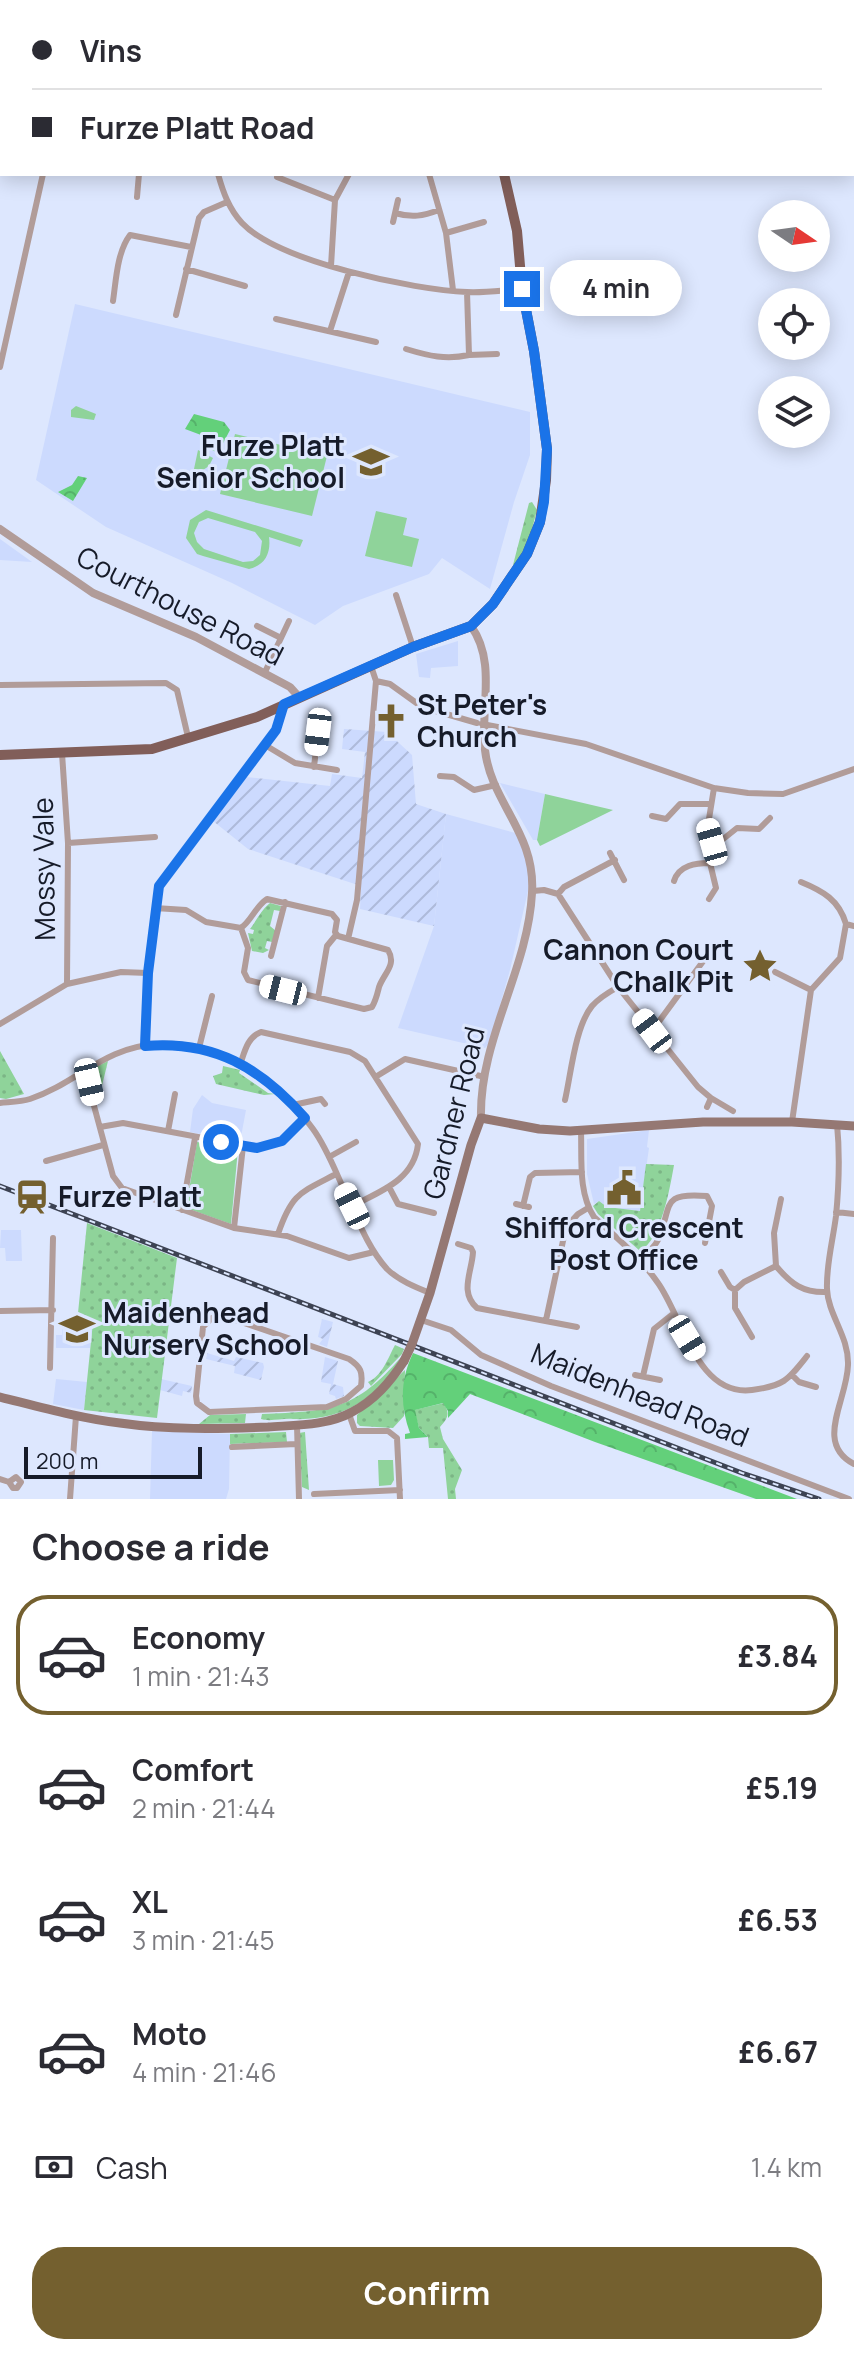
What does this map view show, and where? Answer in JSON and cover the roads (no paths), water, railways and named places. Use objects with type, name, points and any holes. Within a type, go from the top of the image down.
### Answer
[{"type":"main road","points":[[0,755],[152,749],[257,717],[413,647],[471,626],[493,604],[515,574],[540,522],[547,449],[522,289],[517,231],[504,176]]},
{"type":"main road","points":[[481,1118],[539,1129],[581,1131],[703,1122],[854,1126]]},
{"type":"main road","name":"Gardner Road","points":[[349,1414],[389,1384],[404,1361],[430,1293],[481,1118]]},
{"type":"main road","points":[[0,1397],[76,1416],[150,1426],[297,1425],[324,1422],[349,1414]]},
{"type":"street","points":[[0,367],[43,176]]},
{"type":"street","points":[[135,194],[139,176]]},
{"type":"street","points":[[219,176],[227,202],[243,224],[267,240],[331,266],[390,281],[467,292],[522,289]]},
{"type":"street","points":[[331,266],[335,200],[348,176]]},
{"type":"street","points":[[430,176],[446,233],[453,290]]},
{"type":"street","points":[[279,182],[335,200]]},
{"type":"street","points":[[393,222],[398,200]]},
{"type":"street","points":[[176,315],[199,218],[204,212],[227,202]]},
{"type":"street","points":[[395,213],[407,217],[422,216],[439,210]]},
{"type":"street","points":[[446,233],[472,222],[484,222]]},
{"type":"street","points":[[106,291],[113,297],[126,238],[130,235],[191,247]]},
{"type":"street","points":[[186,269],[245,286]]},
{"type":"street","points":[[330,331],[349,272]]},
{"type":"street","points":[[467,292],[469,355]]},
{"type":"street","points":[[276,319],[376,342]]},
{"type":"street","points":[[406,349],[436,358],[452,359],[497,354]]},
{"type":"street","name":"Courthouse Road","points":[[0,529],[93,593],[196,637],[265,672],[290,687],[299,697]]},
{"type":"street","points":[[396,595],[413,647]]},
{"type":"street","points":[[392,618],[402,615]]},
{"type":"street","points":[[265,672],[289,621]]},
{"type":"street","points":[[257,626],[281,638]]},
{"type":"street","name":"Gardner Road","points":[[471,626],[483,650],[487,674],[480,723],[485,754],[496,785],[528,850],[533,891],[517,965],[485,1077],[481,1118]]},
{"type":"street","points":[[348,939],[357,890],[376,681],[371,666]]},
{"type":"street","points":[[376,681],[390,684],[422,707],[480,723],[586,744],[714,788],[783,794],[854,769]]},
{"type":"street","points":[[0,685],[166,683],[177,690],[188,737]]},
{"type":"street","points":[[145,1046],[148,973],[159,886],[276,730],[284,704]]},
{"type":"street","points":[[314,767],[318,732]]},
{"type":"street","points":[[265,745],[284,759],[337,770]]},
{"type":"street","name":"Mossy Vale","points":[[62,753],[68,843],[67,984]]},
{"type":"street","points":[[440,776],[454,777],[474,790],[496,785]]},
{"type":"street","points":[[709,899],[716,888],[710,863],[712,842],[708,825],[714,788]]},
{"type":"street","points":[[652,816],[666,819],[680,804],[710,804]]},
{"type":"street","points":[[712,842],[722,840],[737,828],[759,829],[770,818]]},
{"type":"street","points":[[68,843],[155,837]]},
{"type":"street","points":[[610,853],[624,880]]},
{"type":"street","points":[[558,894],[564,887],[615,860]]},
{"type":"street","points":[[674,881],[680,871],[693,863],[710,863]]},
{"type":"street","points":[[792,1122],[811,990],[840,958],[846,924],[834,901],[801,882]]},
{"type":"street","points":[[533,891],[558,894]]},
{"type":"street","points":[[558,894],[618,987],[652,1031],[698,1087],[733,1111]]},
{"type":"street","points":[[155,908],[186,910],[206,922],[241,928],[252,921],[260,904],[267,899],[334,915],[337,920],[336,935],[327,946],[318,998]]},
{"type":"street","points":[[271,956],[285,902]]},
{"type":"street","points":[[846,924],[854,926]]},
{"type":"street","points":[[241,928],[248,948],[244,972],[248,980],[370,1008],[388,974],[391,954],[386,948],[336,935]]},
{"type":"street","points":[[652,1031],[704,960]]},
{"type":"street","points":[[0,1024],[67,984],[121,972],[148,973]]},
{"type":"street","points":[[775,972],[811,990]]},
{"type":"street","points":[[565,1100],[587,1015],[593,1005],[618,987]]},
{"type":"street","points":[[199,1048],[212,996]]},
{"type":"street","points":[[241,1062],[249,1041],[261,1032],[350,1052],[365,1061],[377,1076],[418,1144],[417,1157],[410,1169],[389,1187],[352,1206]]},
{"type":"street","points":[[0,1103],[29,1099],[56,1088],[84,1069],[127,1049],[177,1044],[241,1062],[268,1082],[305,1118],[329,1157],[374,1252],[390,1272],[430,1293]]},
{"type":"street","points":[[377,1076],[405,1059],[485,1077]]},
{"type":"street","points":[[84,1069],[103,1145],[113,1176],[122,1188],[234,1228],[278,1234],[349,1258],[374,1252]]},
{"type":"street","points":[[168,1131],[175,1094]]},
{"type":"street","points":[[707,1107],[711,1098]]},
{"type":"street","points":[[293,1105],[321,1099],[325,1104]]},
{"type":"street","points":[[100,1127],[123,1123],[257,1148],[282,1141],[305,1118]]},
{"type":"street","points":[[837,1124],[836,1212],[827,1292],[844,1335],[848,1363],[844,1396],[833,1432],[834,1444],[841,1457],[854,1464]]},
{"type":"street","points":[[581,1131],[582,1172],[588,1208],[640,1260],[665,1293],[702,1363],[718,1383],[741,1391],[777,1386],[792,1375],[807,1356]]},
{"type":"street","points":[[182,1210],[195,1138]]},
{"type":"street","points":[[329,1157],[356,1142]]},
{"type":"street","points":[[46,1161],[103,1145]]},
{"type":"street","points":[[234,1228],[243,1146]]},
{"type":"street","points":[[523,1206],[530,1177],[535,1173],[582,1172]]},
{"type":"street","points":[[278,1234],[284,1215],[298,1194],[336,1174]]},
{"type":"street","points":[[389,1187],[398,1204],[434,1213]]},
{"type":"street","points":[[640,1260],[657,1243],[667,1209],[675,1197],[686,1194],[709,1194],[712,1232],[705,1243]]},
{"type":"street","points":[[778,1203],[774,1233],[776,1266],[799,1288],[812,1293],[827,1292]]},
{"type":"street","points":[[546,1320],[566,1227],[588,1208]]},
{"type":"street","points":[[836,1212],[854,1214]]},
{"type":"street","points":[[50,1368],[53,1238]]},
{"type":"street","points":[[458,1244],[482,1254]]},
{"type":"street","points":[[473,1252],[467,1281],[470,1302],[477,1308],[577,1327]]},
{"type":"street","points":[[752,1337],[735,1308],[735,1290],[776,1266]]},
{"type":"street","points":[[721,1272],[735,1290]]},
{"type":"street","points":[[0,1311],[53,1310]]},
{"type":"street","points":[[660,1380],[639,1376],[654,1329],[674,1313]]},
{"type":"street","points":[[224,1316],[337,1354],[358,1365],[363,1375],[361,1386],[346,1399],[327,1407],[257,1412],[209,1412],[197,1403],[203,1327],[212,1318],[224,1316]]},
{"type":"street","name":"Maidenhead Road","points":[[421,1320],[451,1330],[481,1355],[551,1386],[849,1499]]},
{"type":"street","points":[[747,1329],[755,1323]]},
{"type":"street","points":[[792,1375],[799,1382],[816,1387]]},
{"type":"street","points":[[844,1396],[854,1400]]},
{"type":"street","points":[[257,1412],[259,1427]]},
{"type":"street","points":[[349,1414],[355,1431],[388,1431],[397,1438],[400,1499]]},
{"type":"street","points":[[70,1499],[76,1416]]},
{"type":"street","points":[[297,1425],[299,1499]]},
{"type":"street","points":[[232,1447],[296,1444]]},
{"type":"street","points":[[0,1479],[9,1482]]},
{"type":"street","points":[[314,1494],[400,1490]]},
{"type":"railway","points":[[0,1186],[742,1473],[819,1499]]},
{"type":"place","name":"Furze Platt Senior School","points":[[371,462]]},
{"type":"place","name":"St Peter's Church","points":[[391,721]]},
{"type":"place","name":"Cannon Court Chalk Pit","points":[[760,966]]},
{"type":"place","name":"Shifford Crescent Post Office","points":[[624,1188]]},
{"type":"place","name":"Furze Platt","points":[[32,1197]]},
{"type":"place","name":"Maidenhead Nursery School","points":[[77,1329]]}]
